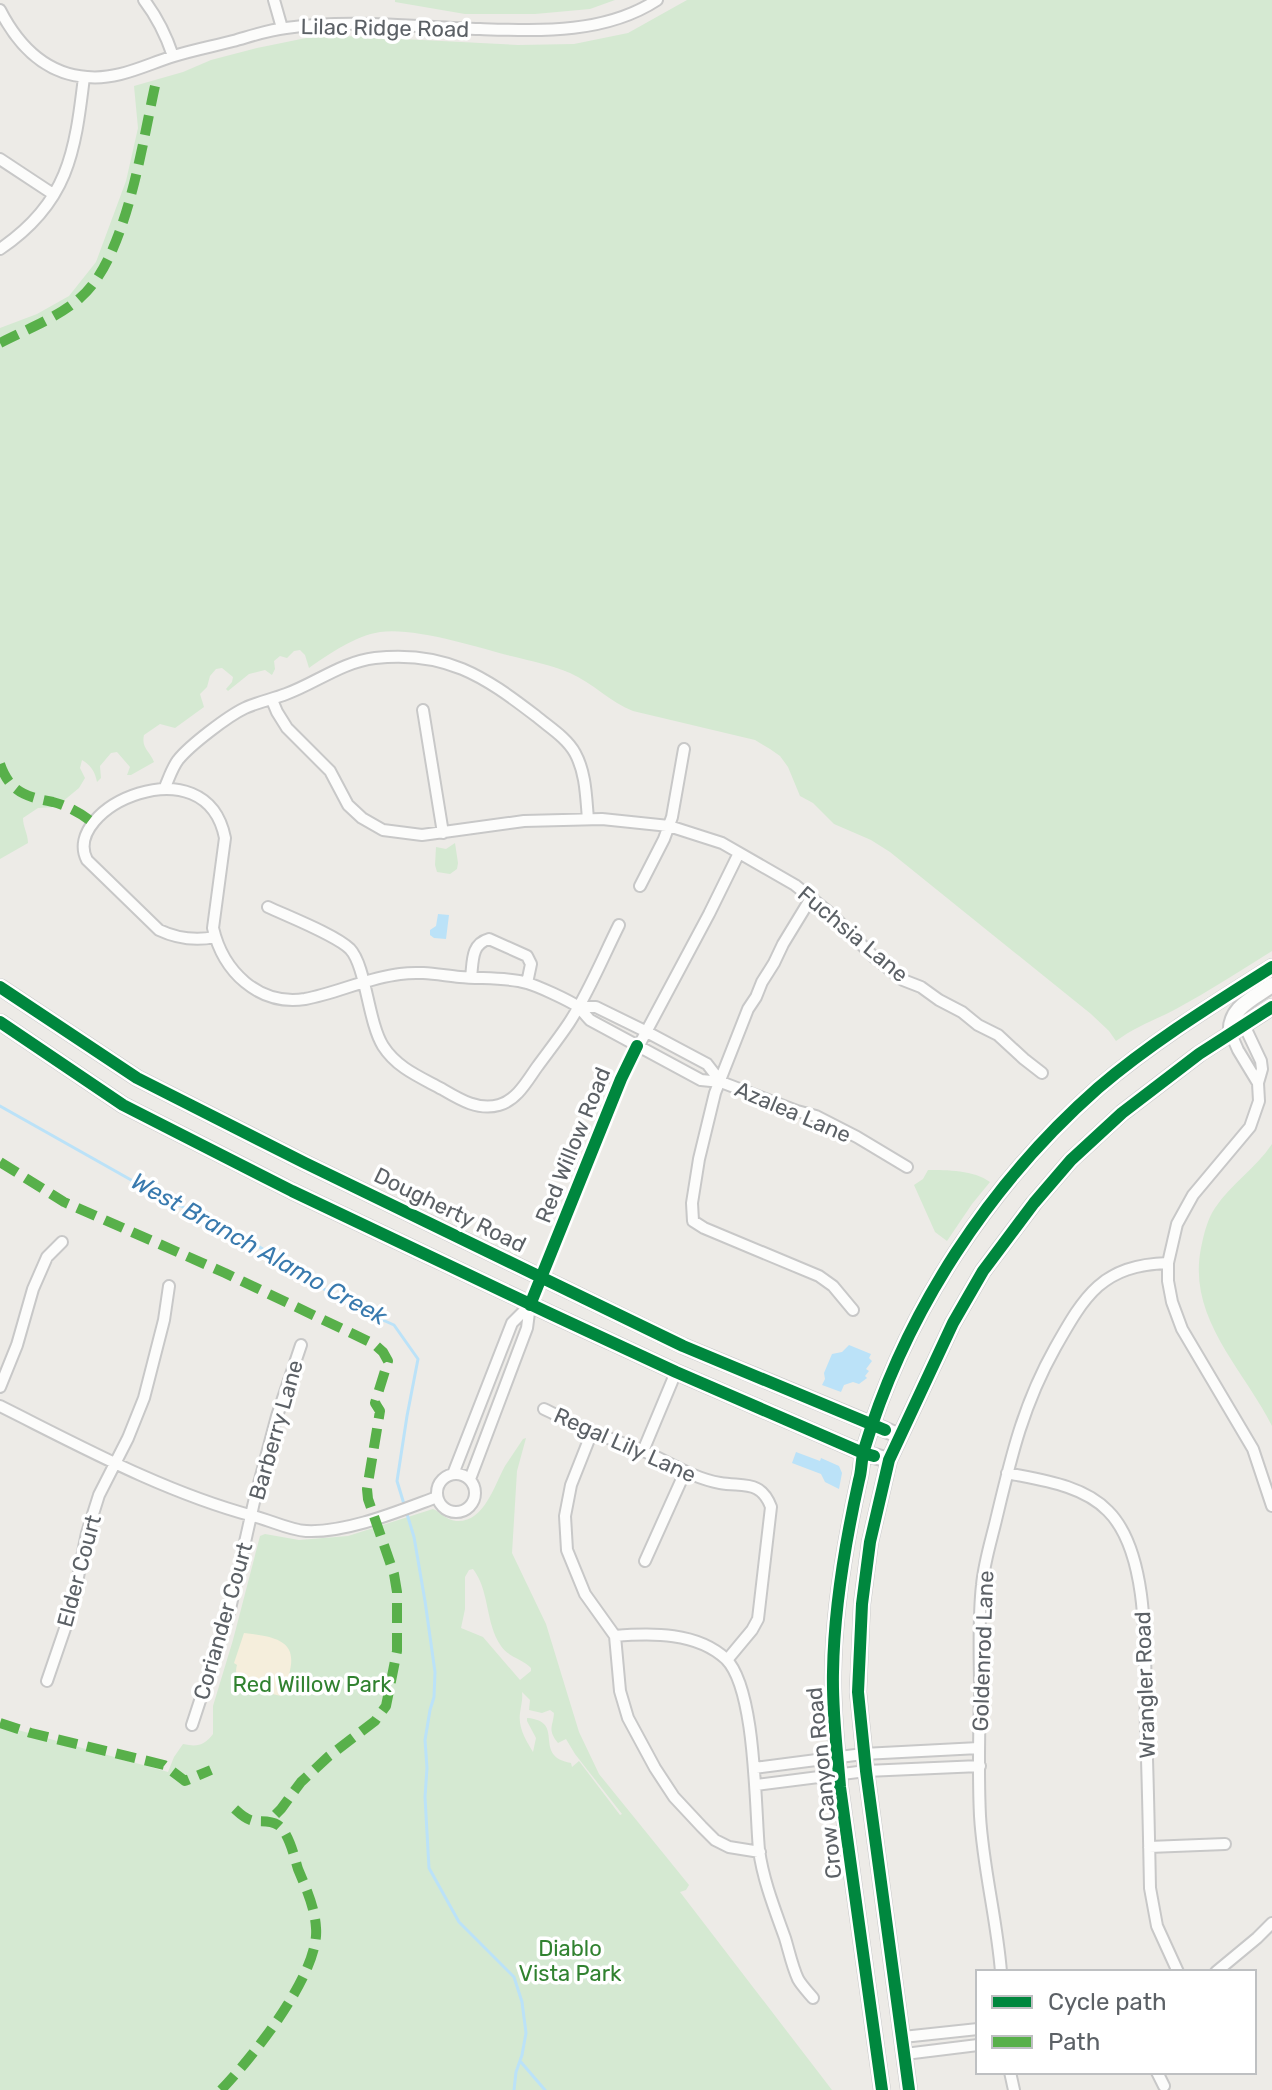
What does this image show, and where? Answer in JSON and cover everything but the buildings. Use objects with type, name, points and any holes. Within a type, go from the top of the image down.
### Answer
[{"type":"main road","name":"Crow Canyon Road","points":[[882,2090],[839,1774],[833,1673],[836,1610],[863,1453],[904,1345],[926,1301],[996,1196],[1048,1136],[1097,1089],[1190,1019],[1272,967]]},
{"type":"main road","points":[[1237,1029],[1230,1023],[1238,1009],[1272,985]]},
{"type":"main road","name":"Dougherty Road","points":[[0,987],[137,1078],[305,1163],[683,1346],[900,1436]]},
{"type":"main road","name":"Crow Canyon Road","points":[[909,2090],[863,1754],[858,1692],[862,1604],[870,1542],[889,1460],[953,1323],[983,1271],[1034,1203],[1071,1160],[1122,1113],[1167,1077],[1272,1007]]},
{"type":"main road","points":[[0,1022],[123,1105],[292,1191],[676,1372],[863,1453],[889,1460]]},
{"type":"street","points":[[144,0],[168,39],[173,56]]},
{"type":"street","points":[[274,0],[282,28]]},
{"type":"street","name":"Lilac Ridge Road","points":[[0,10],[26,50],[57,71],[109,78],[173,56],[282,28],[323,24],[518,31],[579,28],[608,22],[644,9],[657,0]]},
{"type":"street","points":[[0,249],[33,223],[53,194],[72,155],[84,77]]},
{"type":"street","points":[[0,159],[53,194]]},
{"type":"street","points":[[165,787],[177,761],[245,708],[297,690],[344,666],[374,658],[430,659],[477,675],[559,735],[574,752],[583,772],[588,819]]},
{"type":"street","name":"Fuchsia Lane","points":[[272,700],[287,728],[330,771],[348,805],[362,818],[383,830],[422,835],[524,821],[588,819],[669,826],[722,843],[795,885],[903,980],[921,987],[998,1035],[1042,1073]]},
{"type":"street","points":[[423,710],[443,833]]},
{"type":"street","points":[[640,886],[672,817],[684,749]]},
{"type":"street","points":[[215,937],[192,940],[159,930],[87,860],[83,852],[87,831],[101,815],[142,791],[165,787],[190,793],[207,804],[223,828],[225,849],[213,928],[215,937],[224,959],[236,975],[251,988],[273,997],[306,998],[397,974],[424,972],[527,983],[578,1007]]},
{"type":"street","name":"Red Willow Road","points":[[470,1479],[527,1328],[530,1305],[621,1079],[739,853]]},
{"type":"street","points":[[811,898],[748,1009],[725,1065],[699,1159],[692,1203],[693,1221],[716,1234],[819,1276],[833,1286],[853,1310]]},
{"type":"street","points":[[268,907],[349,948],[363,982],[375,1028],[390,1056],[401,1067],[475,1106],[501,1105],[519,1091],[569,1023],[619,925]]},
{"type":"street","points":[[471,978],[474,950],[489,939],[527,956],[531,964],[527,983]]},
{"type":"street","name":"Azalea Lane","points":[[578,1007],[596,1007],[645,1031],[707,1064],[721,1082]]},
{"type":"street","name":"Azalea Lane","points":[[578,1007],[590,1020],[701,1080],[721,1082],[816,1116],[907,1167]]},
{"type":"street","points":[[1237,1029],[1238,1050],[1258,1083]]},
{"type":"street","points":[[1237,1029],[1261,1061],[1259,1101],[1250,1127],[1193,1195],[1177,1224],[1168,1263],[1168,1281],[1182,1329],[1253,1449],[1272,1506]]},
{"type":"street","points":[[0,1387],[17,1345],[33,1289],[47,1257],[62,1242]]},
{"type":"street","name":"Goldenrod Lane","points":[[1001,1970],[980,1817],[979,1748],[982,1584],[1007,1473],[1028,1402],[1050,1357],[1085,1299],[1117,1273],[1137,1265],[1168,1263]]},
{"type":"street","name":"Elder Court","points":[[47,1681],[71,1611],[87,1533],[99,1495],[144,1398],[164,1320],[169,1286]]},
{"type":"street","name":"Red Willow Road","points":[[453,1474],[512,1323],[530,1305]]},
{"type":"street","name":"Barberry Lane","points":[[252,1515],[277,1416],[301,1345]]},
{"type":"street","points":[[643,1451],[676,1372]]},
{"type":"street","points":[[0,1406],[114,1464],[227,1510],[304,1531],[329,1530],[366,1521],[437,1497]]},
{"type":"street","name":"Regal Lily Lane","points":[[544,1409],[685,1472],[707,1480],[747,1485],[767,1496],[771,1507],[758,1619],[727,1660]]},
{"type":"street","points":[[592,1432],[571,1485],[565,1516],[567,1550],[585,1594],[615,1636],[620,1691],[628,1718],[674,1797],[715,1840],[729,1847],[760,1852]]},
{"type":"street","points":[[645,1561],[685,1472]]},
{"type":"street","name":"Wrangler Road","points":[[1007,1473],[1061,1485],[1087,1495],[1109,1511],[1126,1535],[1133,1555],[1143,1605],[1152,1907],[1177,1970]]},
{"type":"street","points":[[453,1474],[462,1474],[470,1479],[475,1496],[466,1510],[450,1512],[441,1506],[436,1492],[440,1482],[453,1474]]},
{"type":"street","name":"Coriander Court","points":[[192,1725],[230,1609],[252,1515]]},
{"type":"street","points":[[615,1636],[648,1634],[703,1644],[727,1660],[735,1674],[745,1702],[756,1785],[760,1852],[771,1898],[799,1980],[813,1998]]},
{"type":"street","points":[[754,1768],[863,1754],[979,1748]]},
{"type":"street","points":[[756,1785],[866,1771],[980,1766]]},
{"type":"street","points":[[1149,1847],[1225,1844]]},
{"type":"street","points":[[1218,1970],[1272,1923]]},
{"type":"street","points":[[903,2037],[976,2029]]},
{"type":"street","points":[[905,2054],[976,2045]]},
{"type":"street","points":[[1158,2074],[1164,2086]]},
{"type":"green space","points":[[395,0],[615,0],[590,9],[535,14],[465,14]]},
{"type":"green space","points":[[687,0],[1272,0],[1272,951],[1116,1041],[1091,1014],[890,852],[834,824],[813,803],[800,796],[780,756],[755,740],[633,711],[578,677],[541,663],[410,632],[380,632],[361,637],[309,668],[305,655],[300,650],[294,651],[287,658],[280,656],[274,661],[272,675],[265,670],[249,674],[228,691],[226,689],[233,677],[222,668],[216,669],[200,694],[204,707],[175,728],[160,724],[144,735],[145,746],[154,762],[127,775],[130,767],[117,752],[111,753],[100,766],[101,778],[97,782],[92,769],[82,760],[80,768],[85,778],[79,788],[56,807],[38,808],[23,818],[28,843],[0,859],[0,328],[37,314],[69,296],[96,262],[126,181],[138,128],[134,86],[183,72],[211,60],[306,38],[344,36],[518,45],[574,44],[628,33]]},
{"type":"green space","points":[[455,843],[457,869],[450,874],[437,872],[436,847],[446,849]]},
{"type":"green space","points":[[1272,1144],[1272,1426],[1220,1342],[1202,1297],[1199,1273],[1202,1243],[1212,1213]]},
{"type":"green space","points":[[928,1170],[968,1173],[990,1182],[947,1241],[935,1232],[914,1185],[923,1179]]},
{"type":"green space","points":[[526,1438],[517,1471],[512,1553],[546,1624],[579,1732],[599,1774],[689,1885],[680,1892],[832,2090],[0,2090],[0,1725],[168,1772],[183,1744],[200,1745],[213,1734],[213,1706],[260,1536],[265,1534],[299,1540],[348,1536],[433,1509],[456,1521],[466,1520],[487,1502]],"holes":[[[473,1569],[501,1646],[531,1668],[520,1680],[483,1637],[461,1628],[465,1609],[465,1577]],[[522,1692],[530,1700],[529,1710],[542,1713],[550,1710],[554,1713],[552,1728],[558,1743],[566,1739],[622,1814],[579,1761],[572,1767],[571,1763],[553,1753],[545,1725],[527,1718],[536,1738],[533,1752],[520,1724]]]},
{"type":"sand","points":[[244,1633],[274,1638],[288,1649],[291,1667],[282,1696],[250,1688],[239,1679],[234,1663]]},
{"type":"water","points":[[438,914],[449,915],[446,939],[430,935],[430,930],[436,926]]},
{"type":"water","points":[[849,1345],[871,1354],[869,1358],[872,1361],[866,1369],[869,1371],[865,1376],[867,1378],[859,1384],[844,1385],[841,1392],[822,1385],[832,1354],[842,1352]]},
{"type":"water","points":[[796,1452],[839,1466],[842,1473],[839,1489],[825,1482],[821,1474],[792,1463]]},
{"type":"waterway","name":"West Branch Alamo Creek","points":[[0,1106],[140,1185],[255,1244],[347,1304],[394,1325],[418,1359],[397,1481],[414,1537],[435,1672],[434,1697],[425,1740],[429,1868],[459,1922],[514,1977],[522,2002],[526,2033],[514,2090]]},
{"type":"waterway","points":[[520,2061],[545,2090]]},
{"type":"marked path","points":[[0,343],[62,311],[80,298],[96,280],[121,229],[138,168],[155,86]]},
{"type":"marked path","points":[[0,764],[4,774],[20,792],[63,805],[93,823]]},
{"type":"marked path","points":[[0,1162],[64,1202],[225,1273],[374,1344],[388,1361],[375,1403],[380,1411],[367,1489],[397,1592],[397,1651],[386,1706],[375,1721],[301,1782],[269,1821]]},
{"type":"marked path","points":[[0,1723],[164,1765],[185,1781],[211,1770]]},
{"type":"marked path","points":[[221,2090],[266,2037],[296,1991],[314,1947],[316,1928],[310,1898],[285,1833],[275,1823],[254,1821],[229,1804]]},
{"type":"cycle path","points":[[882,2090],[840,1787],[833,1687],[838,1599],[845,1551],[863,1454],[881,1399],[928,1300],[956,1253],[1022,1165],[1059,1125],[1119,1071],[1183,1024],[1272,967]]},
{"type":"cycle path","points":[[0,987],[137,1078],[305,1163],[683,1346],[885,1430]]},
{"type":"cycle path","points":[[909,2090],[858,1692],[862,1604],[870,1542],[889,1460],[953,1323],[983,1271],[1034,1203],[1071,1160],[1122,1113],[1199,1054],[1272,1007]]},
{"type":"cycle path","points":[[0,1022],[123,1105],[292,1191],[676,1372],[874,1456]]},
{"type":"cycle path","points":[[530,1305],[637,1046]]},
{"type":"park label","name":"Red Willow Park","points":[[312,1684]]},
{"type":"park label","name":"Diablo Vista Park","points":[[570,1960]]}]
